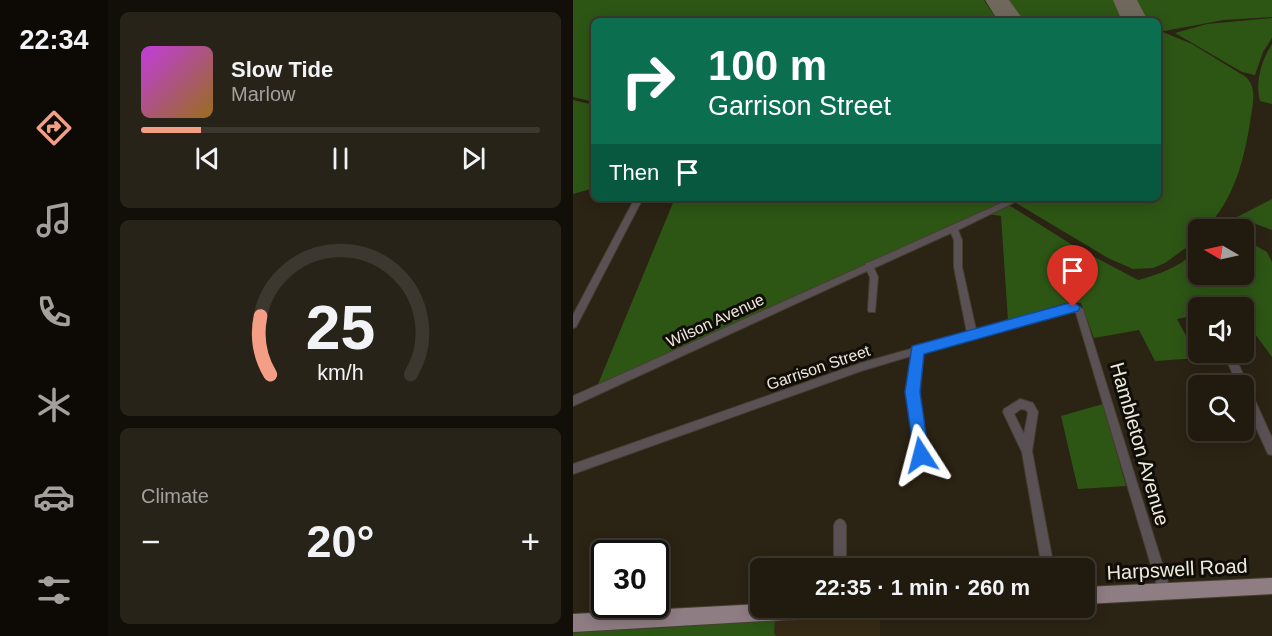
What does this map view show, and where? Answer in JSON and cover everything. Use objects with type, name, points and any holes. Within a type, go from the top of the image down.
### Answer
[{"type":"main road","name":"Harpswell Road","points":[[1095,596],[1272,586]]},
{"type":"main road","points":[[573,623],[750,613]]},
{"type":"street","points":[[573,324],[637,201]]},
{"type":"street","name":"Wilson Avenue","points":[[573,401],[1009,203]]},
{"type":"street","points":[[953,228],[958,240],[958,267],[972,334]]},
{"type":"street","points":[[869,265],[874,277],[872,310]]},
{"type":"street","name":"Garrison Street","points":[[573,470],[745,407],[917,350],[1067,308],[1076,308]]},
{"type":"street","name":"Hambleton Avenue","points":[[1076,308],[1080,311],[1095,353],[1165,592]]},
{"type":"street","points":[[917,350],[912,392],[921,455]]},
{"type":"street","points":[[1254,410],[1272,450]]},
{"type":"street","points":[[1027,451],[1045,558]]},
{"type":"street","points":[[840,525],[840,558]]},
{"type":"shaded area","points":[[880,618],[880,636],[773,636],[775,620]]},
{"type":"green space","points":[[573,0],[984,0],[996,18],[591,18],[591,101],[573,97]]},
{"type":"green space","points":[[1008,0],[1119,0],[1128,18],[1021,18]]},
{"type":"green space","points":[[1131,0],[1272,0],[1272,17],[1224,20],[1164,31],[1161,30],[1161,18],[1139,18]]},
{"type":"green space","points":[[1272,18],[1272,38],[1263,52],[1255,75],[1242,72],[1175,33],[1207,24]]},
{"type":"green space","points":[[1161,31],[1192,44],[1246,77],[1252,86],[1253,100],[1249,131],[1242,162],[1231,191],[1213,219],[1188,219],[1187,247],[1165,263],[1153,268],[1133,269],[1108,258],[1016,203],[1019,201],[1161,201],[1161,157],[1163,157],[1161,155]]},
{"type":"green space","points":[[1272,44],[1272,104],[1260,101],[1258,86],[1262,64]]},
{"type":"green space","points":[[573,100],[591,104],[591,189],[573,194]]},
{"type":"green space","points":[[1272,199],[1272,230],[1254,223],[1254,219],[1237,217]]},
{"type":"green space","points":[[674,201],[994,201],[1012,207],[1074,246],[1138,280],[1171,269],[1188,257],[1188,285],[1254,285],[1254,245],[1267,252],[1272,262],[1272,357],[1254,333],[1254,297],[1188,297],[1188,317],[1177,319],[1188,339],[1188,359],[1155,361],[1139,330],[1094,338],[1081,303],[1069,302],[1008,320],[1001,216],[982,213],[596,389]]},
{"type":"green space","points":[[1103,404],[1126,486],[1078,489],[1061,416]]},
{"type":"green space","points":[[775,620],[774,633],[776,636],[573,636],[573,633],[590,631]]},
{"type":"runway","points":[[997,0],[1009,18]]},
{"type":"runway","points":[[1125,0],[1134,18]]},
{"type":"route","points":[[921,455],[912,392],[917,350],[1073,307]]}]
